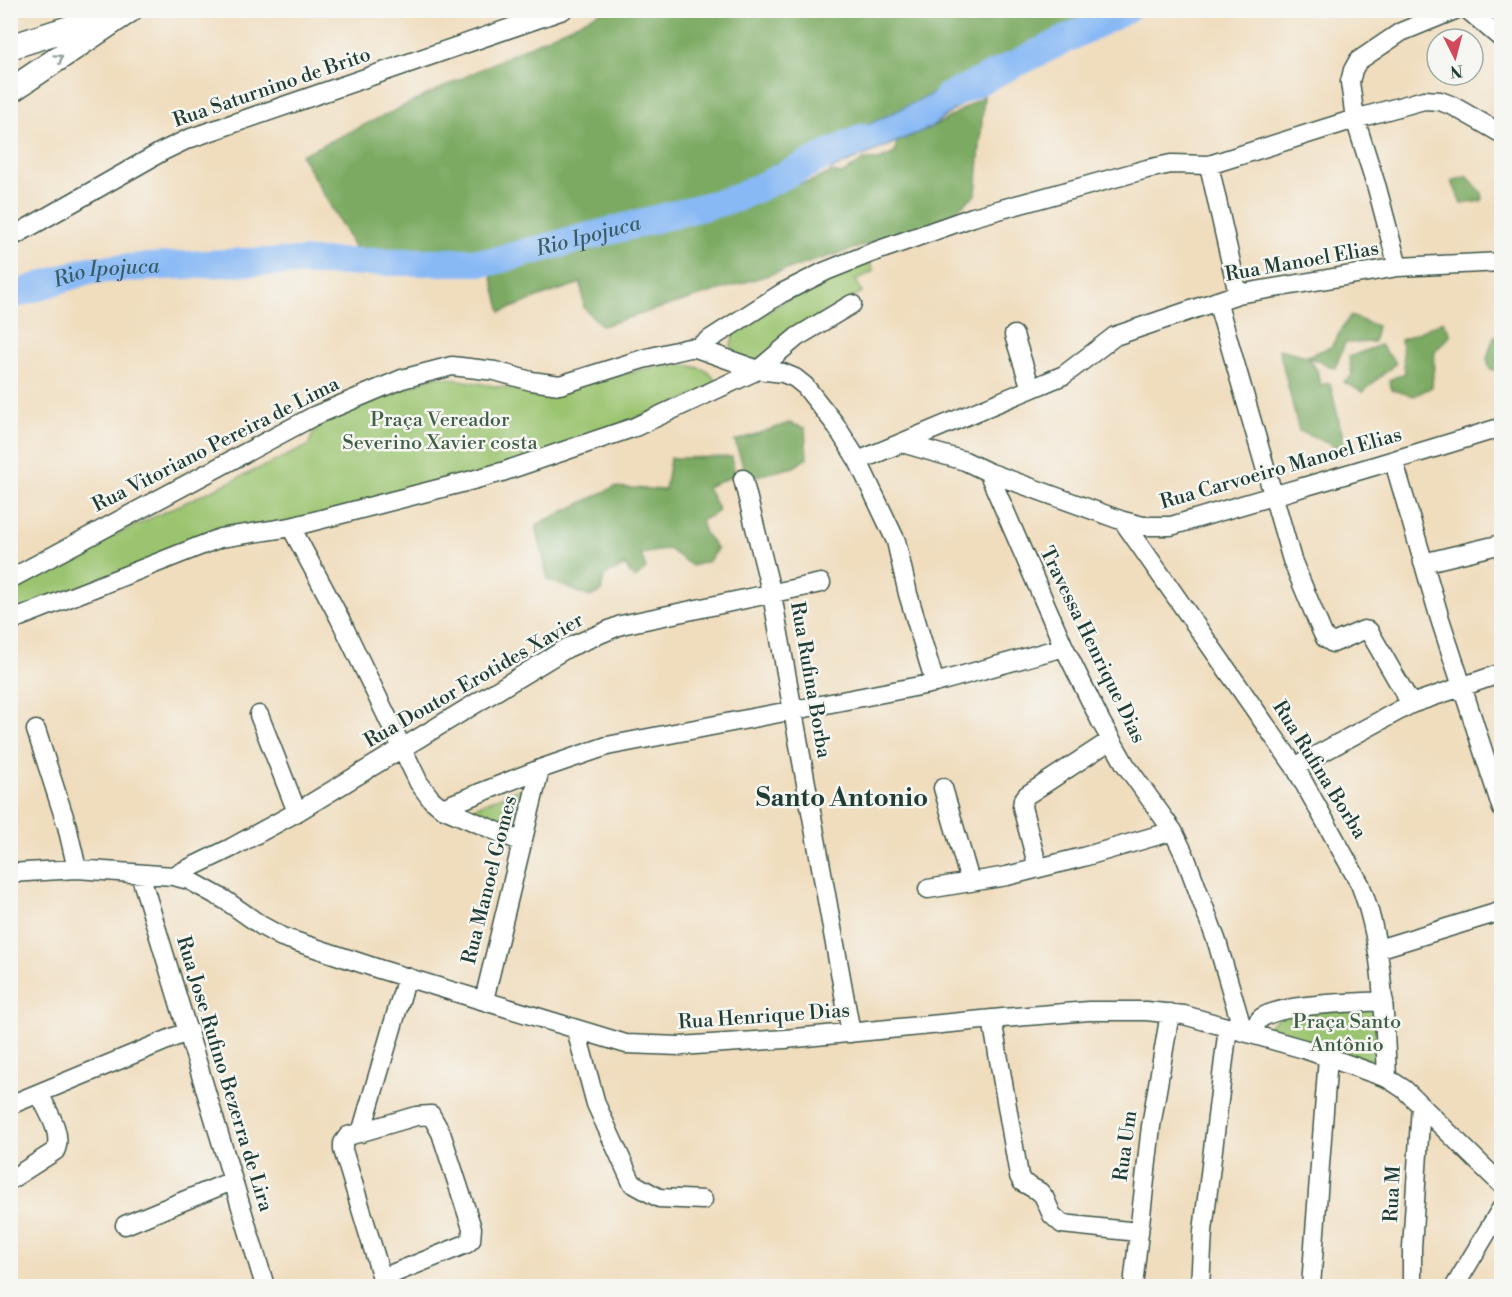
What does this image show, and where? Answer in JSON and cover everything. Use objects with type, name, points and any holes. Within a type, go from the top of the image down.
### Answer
[{"type":"main road","points":[[10,47],[124,10]]},
{"type":"main road","points":[[10,91],[130,10]]},
{"type":"street","name":"Rua Saturnino de Brito","points":[[10,238],[163,151],[189,139],[563,10]]},
{"type":"street","points":[[1398,267],[1377,188],[1355,119],[1350,82],[1358,61],[1401,32],[1455,10]]},
{"type":"street","points":[[1468,10],[1502,39]]},
{"type":"street","name":"Rua Vitoriano Pereira de Lima","points":[[10,579],[314,416],[402,379],[452,366],[495,371],[531,381],[560,385],[651,357],[696,348],[791,289],[826,271],[973,217],[1118,176],[1171,164],[1209,165],[1424,100],[1440,101],[1454,106],[1502,134]]},
{"type":"street","points":[[1209,165],[1238,294]]},
{"type":"street","name":"Rua Manoel Elias","points":[[858,461],[1064,375],[1115,336],[1238,294],[1398,267],[1502,262]]},
{"type":"street","points":[[1217,301],[1292,560],[1325,638],[1333,643],[1364,630],[1369,631],[1411,704]]},
{"type":"street","points":[[10,621],[220,538],[291,527],[502,472],[635,427],[758,370],[797,337],[852,304]]},
{"type":"street","points":[[1014,335],[1031,389]]},
{"type":"street","points":[[696,348],[758,370],[783,373],[805,386],[835,424],[858,461],[896,541],[908,594],[935,683]]},
{"type":"street","name":"Rua Carvoeiro Manoel Elias","points":[[902,443],[965,461],[988,472],[1123,521],[1143,526],[1171,526],[1394,462],[1502,427]]},
{"type":"street","points":[[1394,462],[1423,563],[1502,809]]},
{"type":"street","name":"Travessa Henrique Dias","points":[[988,472],[1064,647],[1111,740],[1125,764],[1173,831],[1185,856],[1217,942],[1240,1031]]},
{"type":"street","name":"Rua Rufina Borba","points":[[743,478],[772,595],[851,1033]]},
{"type":"street","name":"Rua Rufina Borba","points":[[1123,521],[1295,767],[1360,884],[1367,902],[1378,949],[1384,1001],[1387,1078]]},
{"type":"street","points":[[291,527],[339,617],[419,783],[431,799],[442,808],[522,842]]},
{"type":"street","points":[[1423,563],[1502,544]]},
{"type":"street","name":"Rua Doutor Erotides Xavier","points":[[173,876],[297,812],[567,648],[596,634],[621,626],[821,583]]},
{"type":"street","points":[[442,808],[540,769],[607,746],[935,683],[1064,647]]},
{"type":"street","points":[[1295,767],[1411,704],[1502,673]]},
{"type":"street","points":[[259,715],[297,812]]},
{"type":"street","points":[[36,730],[67,826],[77,869]]},
{"type":"street","points":[[1038,868],[1022,807],[1023,800],[1026,795],[1111,740]]},
{"type":"street","name":"Rua Manoel Gomes","points":[[484,1000],[540,769]]},
{"type":"street","points":[[943,788],[970,881]]},
{"type":"street","points":[[928,889],[1083,858],[1173,831]]},
{"type":"street","name":"Rua Henrique Dias","points":[[10,873],[77,869],[173,876],[189,880],[282,937],[626,1044],[680,1046],[773,1040],[1089,1011],[1184,1014],[1328,1057],[1387,1078],[1404,1089],[1502,1185]]},
{"type":"street","name":"Rua Jose Rufino Bezerra de Lira","points":[[140,874],[265,1287]]},
{"type":"street","points":[[1378,949],[1502,911]]},
{"type":"street","points":[[354,1135],[407,977]]},
{"type":"street","points":[[1200,1287],[1203,1231],[1240,1031],[1260,1019],[1293,1008],[1384,1001]]},
{"type":"street","name":"Rua Um","points":[[1133,1287],[1151,1126],[1170,1013]]},
{"type":"street","points":[[992,1019],[1018,1176],[1022,1182],[1040,1192],[1052,1215],[1062,1224],[1138,1232]]},
{"type":"street","points":[[576,1030],[596,1104],[632,1183],[658,1198],[703,1200]]},
{"type":"street","points":[[10,1105],[189,1031]]},
{"type":"street","points":[[1311,1287],[1328,1057]]},
{"type":"street","points":[[10,1180],[55,1151],[58,1145],[56,1131],[39,1093]]},
{"type":"street","name":"Rua M","points":[[1412,1287],[1412,1248],[1421,1105]]},
{"type":"street","points":[[431,1115],[438,1126],[472,1228],[473,1234],[466,1244],[383,1282],[343,1150],[343,1143],[354,1135],[416,1116],[431,1115]]},
{"type":"street","points":[[125,1225],[232,1181]]},
{"type":"street","points":[[1455,1287],[1502,1208]]},
{"type":"green space","points":[[603,11],[1105,11],[963,79],[785,175],[557,245],[363,262],[301,155]]},
{"type":"green space","points":[[984,96],[976,194],[942,222],[602,326],[584,308],[581,283],[501,312],[491,274],[722,214],[786,186],[809,182],[832,172],[843,174],[863,160],[879,160],[895,153],[897,141],[944,121]]},
{"type":"green space","points":[[1467,176],[1482,193],[1482,201],[1461,204],[1452,181]]},
{"type":"green space","points":[[868,259],[874,271],[856,280],[862,292],[785,340],[757,361],[738,357],[731,346],[734,332],[808,287]]},
{"type":"green space","points":[[1350,316],[1377,326],[1374,342],[1345,343],[1335,368],[1308,357],[1317,370],[1320,385],[1330,383],[1346,451],[1299,431],[1279,349],[1307,356],[1331,347]]},
{"type":"green space","points":[[1443,321],[1451,335],[1435,351],[1432,387],[1414,396],[1392,390],[1389,380],[1405,373],[1401,340]]},
{"type":"green space","points":[[1494,336],[1501,337],[1501,371],[1490,369],[1487,358]]},
{"type":"green space","points":[[1380,345],[1396,363],[1363,392],[1343,382],[1352,376],[1349,357]]},
{"type":"green space","name":"Praça Vereador Severino Xavier costa","points":[[686,365],[706,371],[719,387],[496,471],[287,523],[11,615],[10,583],[308,446],[317,423],[436,376],[541,394],[653,367]]},
{"type":"green space","points":[[789,423],[805,428],[807,458],[794,467],[747,478],[735,441]]},
{"type":"green space","points":[[732,457],[735,475],[707,487],[719,511],[701,521],[705,533],[717,549],[709,561],[692,566],[668,549],[641,554],[646,569],[634,579],[625,565],[604,576],[601,592],[590,597],[548,580],[536,525],[614,487],[665,490],[670,458]]},
{"type":"green space","points":[[531,784],[516,835],[460,813]]},
{"type":"green space","name":"Praça Santo Antônio","points":[[1373,1006],[1381,1069],[1261,1033],[1281,1015]]},
{"type":"water","points":[[982,70],[981,90],[929,128],[830,170],[828,144]]},
{"type":"waterway","name":"Rio Ipojuca","points":[[947,97],[1126,10]]},
{"type":"waterway","name":"Rio Ipojuca","points":[[10,296],[89,270],[244,262],[490,262],[737,198],[862,138]]},
{"type":"district","name":"Santo Antonio","points":[[842,798]]}]
